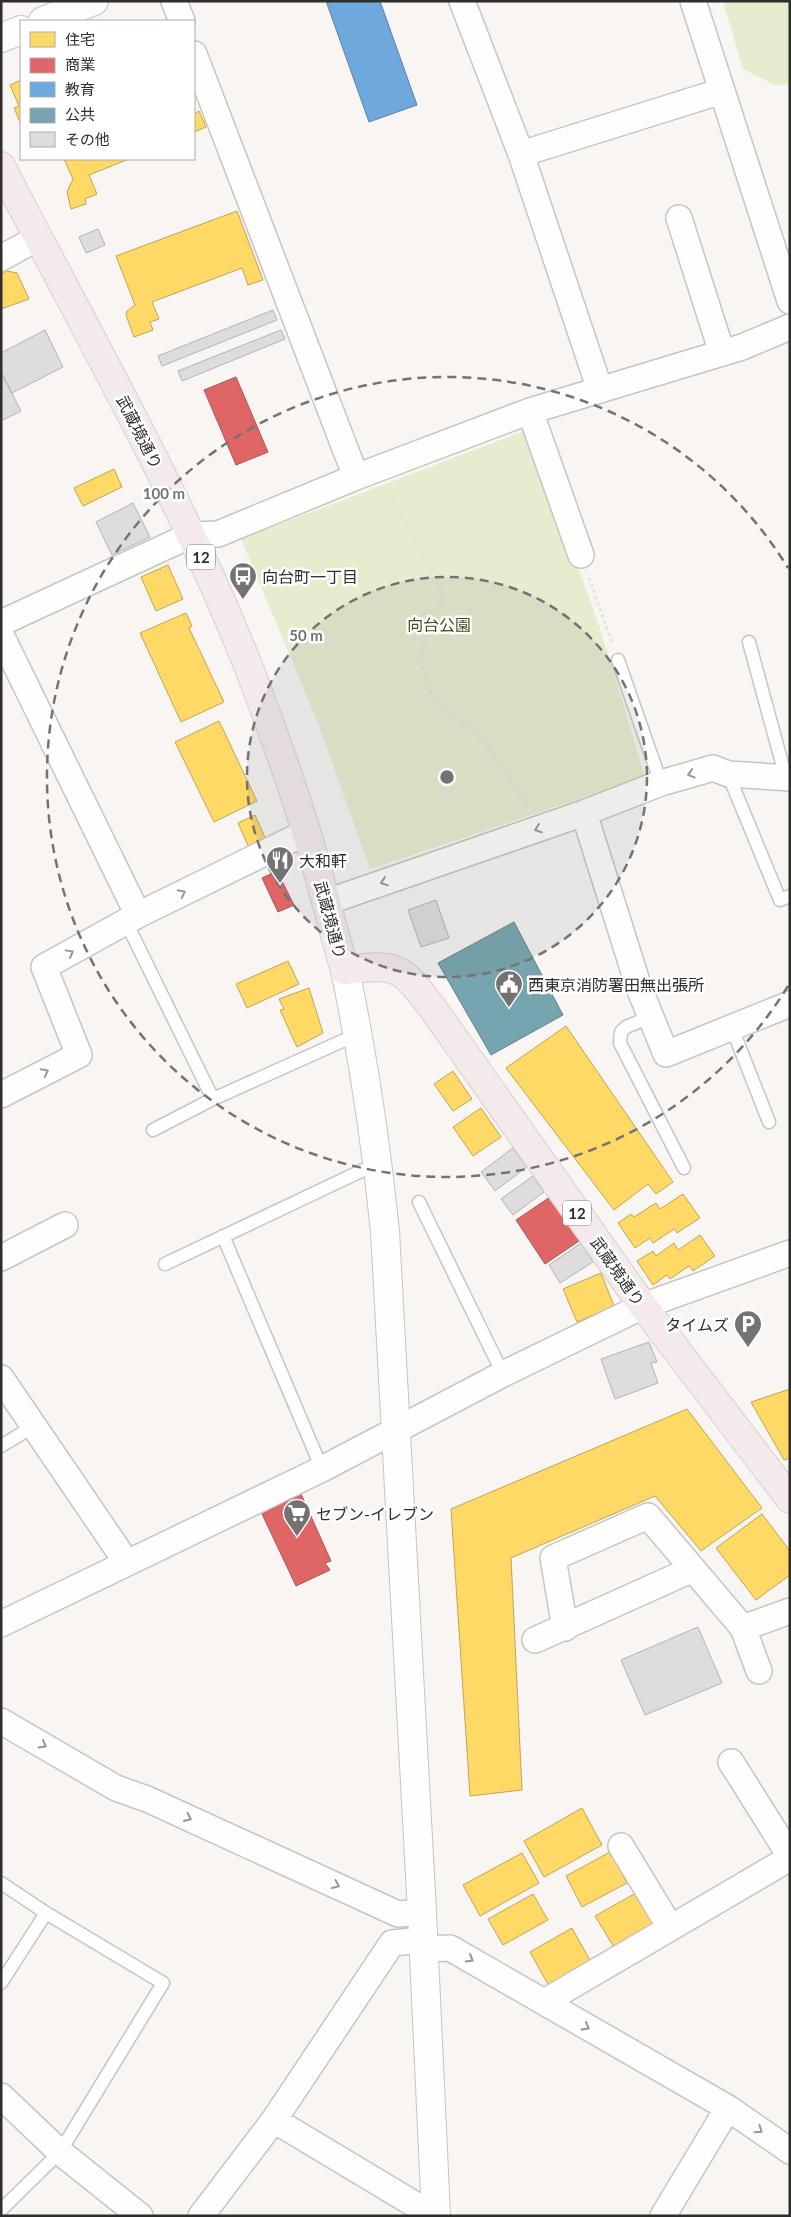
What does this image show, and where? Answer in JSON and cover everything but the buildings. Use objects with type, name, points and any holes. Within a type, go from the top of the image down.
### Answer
[{"type":"main road","name":"武蔵境通り","points":[[1,166],[112,378],[191,535],[255,684],[307,832],[345,970],[376,966],[391,967],[409,978],[434,1010],[643,1306],[790,1499]]},
{"type":"street","points":[[48,13],[94,1]]},
{"type":"street","points":[[174,1],[182,20]]},
{"type":"street","points":[[462,1],[521,154],[600,390]]},
{"type":"street","points":[[693,1],[790,301]]},
{"type":"street","points":[[1,38],[20,30]]},
{"type":"street","points":[[195,56],[363,475]]},
{"type":"street","points":[[521,154],[722,92]]},
{"type":"street","points":[[678,218],[722,353]]},
{"type":"street","points":[[1,258],[38,238]]},
{"type":"street","points":[[1,623],[191,535],[218,534],[530,410],[742,347],[790,327]]},
{"type":"street","points":[[530,410],[581,555]]},
{"type":"street","points":[[1,635],[132,918]]},
{"type":"street","points":[[327,902],[584,813],[661,783],[713,768],[728,774],[788,778]]},
{"type":"street","points":[[584,813],[639,988],[666,1054],[790,1004]]},
{"type":"street","points":[[1,1094],[79,1055],[44,967],[132,918],[307,832]]},
{"type":"street","points":[[345,970],[358,1034],[378,1163],[385,1231],[396,1430],[410,1913],[424,1945],[434,2216]]},
{"type":"street","points":[[1,1258],[65,1225]]},
{"type":"street","points":[[1,1624],[322,1469],[503,1374],[643,1306],[790,1253]]},
{"type":"street","points":[[1,1378],[127,1563]]},
{"type":"street","points":[[566,1628],[553,1558],[648,1516],[743,1628],[759,1671]]},
{"type":"street","points":[[535,1640],[566,1628],[693,1569]]},
{"type":"street","points":[[743,1628],[790,1611]]},
{"type":"street","points":[[1,1721],[116,1788],[147,1799],[410,1913]]},
{"type":"street","points":[[544,2002],[790,1857],[731,1762]]},
{"type":"street","points":[[621,1846],[670,1927]]},
{"type":"street","points":[[201,2216],[274,2120],[392,1943],[450,1948],[728,2108],[790,2151]]},
{"type":"street","points":[[1,2096],[60,2152],[140,2216]]},
{"type":"street","points":[[663,2216],[728,2108]]},
{"type":"street","points":[[274,2120],[434,2216]]},
{"type":"lane","points":[[749,642],[788,778]]},
{"type":"lane","points":[[618,660],[661,783]]},
{"type":"lane","points":[[728,774],[780,900],[790,896]]},
{"type":"lane","points":[[132,918],[213,1099]]},
{"type":"lane","points":[[650,1017],[626,1027],[621,1032],[620,1043],[684,1168]]},
{"type":"lane","points":[[732,1028],[769,1122]]},
{"type":"lane","points":[[153,1130],[213,1099],[358,1034]]},
{"type":"lane","points":[[165,1264],[378,1163]]},
{"type":"lane","points":[[419,1202],[503,1374]]},
{"type":"lane","points":[[223,1236],[322,1469]]},
{"type":"lane","points":[[1,1446],[34,1426]]},
{"type":"lane","points":[[1,1883],[46,1913],[163,1983],[60,2152],[1,2210]]},
{"type":"lane","points":[[1,1983],[46,1913]]},
{"type":"path","points":[[363,475],[395,505],[444,597],[428,630],[422,650],[424,672],[431,693],[446,710],[484,740],[522,795],[539,828]]},
{"type":"path","points":[[581,555],[618,660]]},
{"type":"green space","points":[[723,1],[790,1],[790,83],[777,86],[743,69]]},
{"type":"green space","name":"向台公園","points":[[529,429],[600,628],[645,777],[370,869],[318,723],[241,539]]},
{"type":"place","name":"向台町一丁目","points":[[243,600]]},
{"type":"place","name":"大和軒","points":[[280,884]]},
{"type":"place","name":"西東京消防署田無出張所","points":[[509,1008]]},
{"type":"place","name":"タイムズ","points":[[748,1348]]},
{"type":"place","name":"セブン-イレブン","points":[[297,1537]]}]
